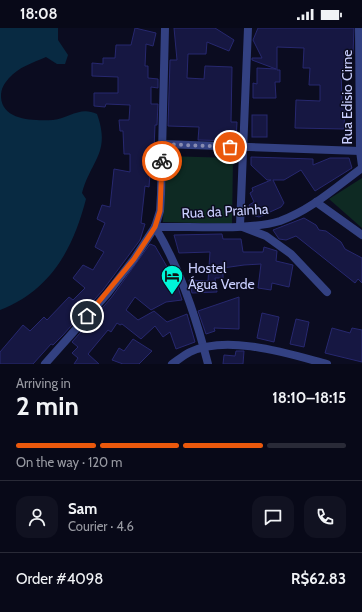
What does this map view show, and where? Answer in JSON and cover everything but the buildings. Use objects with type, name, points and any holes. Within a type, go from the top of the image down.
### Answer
[{"type":"street","points":[[46,364],[107,294],[155,227],[160,211],[165,28]]},
{"type":"street","points":[[248,28],[240,226],[266,236],[291,254],[327,292]]},
{"type":"street","name":"Rua Edisio Cirne","points":[[359,28],[360,151],[362,167]]},
{"type":"street","points":[[162,144],[360,151]]},
{"type":"street","name":"Rua da Prainha","points":[[155,227],[265,225],[280,220],[316,202],[362,167]]},
{"type":"street","points":[[316,202],[362,235]]},
{"type":"street","points":[[155,227],[174,263],[204,348],[208,364]]},
{"type":"street","points":[[172,364],[191,352],[223,345],[262,348],[327,364]]},
{"type":"green space","points":[[165,156],[233,158],[232,224],[163,222]]},
{"type":"green space","points":[[362,178],[362,228],[329,199]]},
{"type":"water","points":[[0,28],[58,28],[58,40],[68,55],[65,64],[57,64],[46,57],[13,74],[3,86],[1,97],[3,105],[7,111],[21,118],[38,120],[53,120],[80,112],[91,112],[97,114],[101,127],[102,138],[98,156],[82,193],[86,199],[81,217],[67,251],[46,279],[33,291],[18,302],[0,310]]},
{"type":"way so far","points":[[162,161],[162,144],[230,147]]},
{"type":"place","name":"Hostel Água Verde","points":[[172,296]]},
{"type":"route","points":[[87,316],[107,294],[134,259],[145,240],[155,227],[160,211],[162,161]]}]
